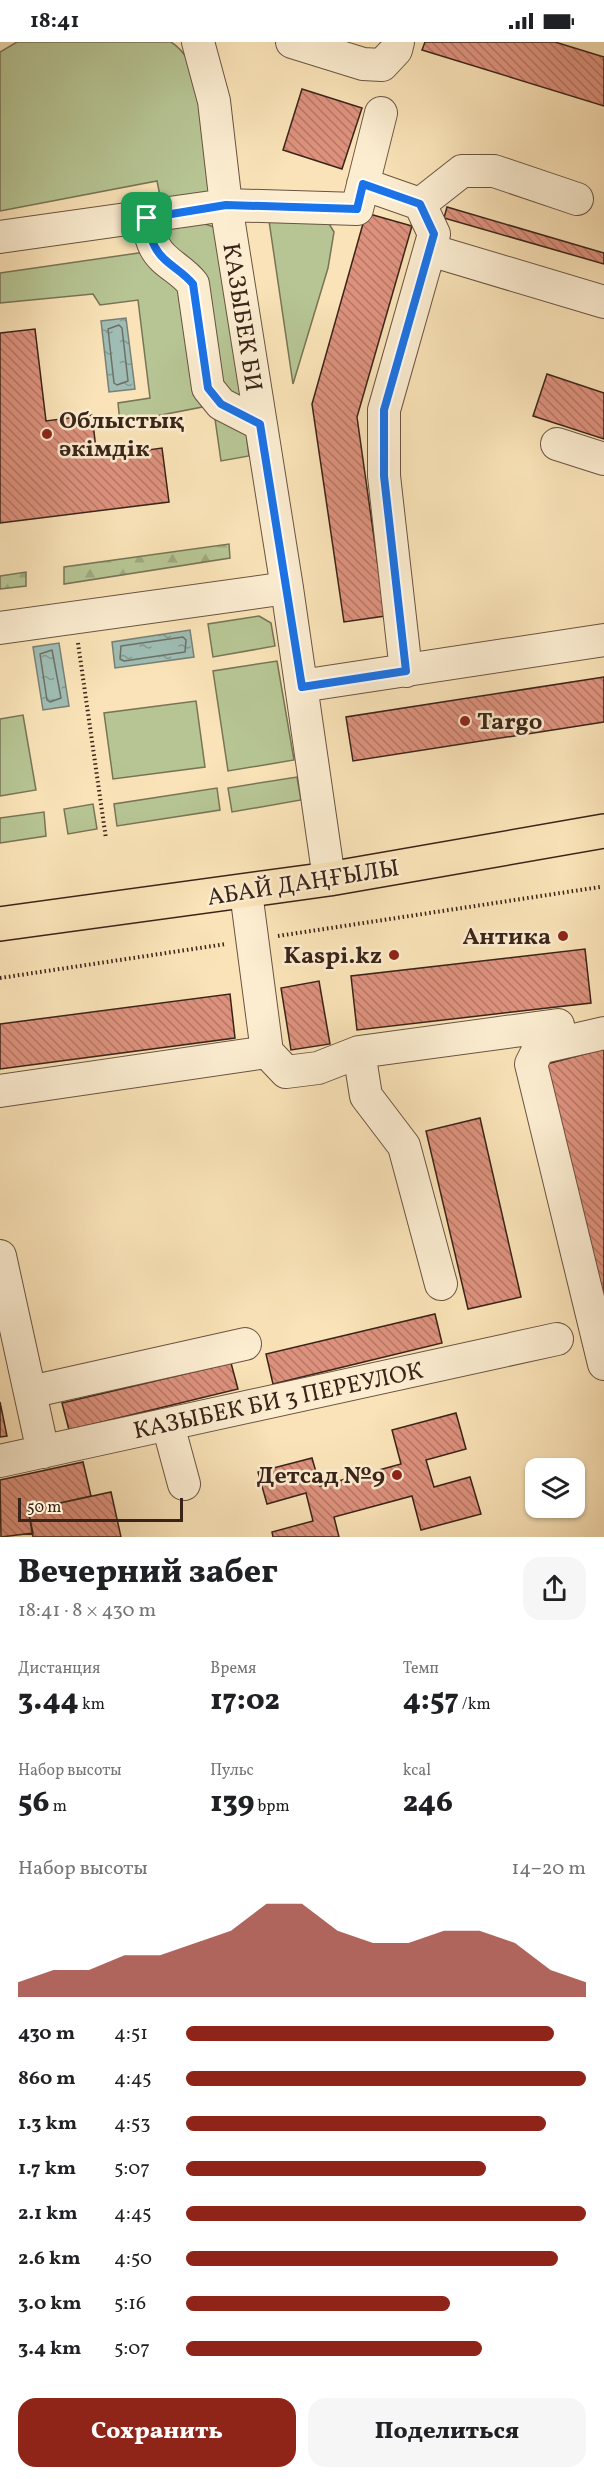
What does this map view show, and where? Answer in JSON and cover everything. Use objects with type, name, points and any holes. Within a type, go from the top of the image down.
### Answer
[{"type":"main road","name":"АБАЙ ДАҢҒЫЛЫ","points":[[0,924],[246,892],[604,831]]},
{"type":"street","name":"КАЗЫБЕК БИ","points":[[203,42],[214,101],[226,205],[302,687],[328,879]]},
{"type":"street","points":[[292,42],[363,64],[382,64],[396,50],[398,42]]},
{"type":"street","points":[[0,237],[226,205],[357,209],[381,113]]},
{"type":"street","points":[[420,204],[462,171],[494,171],[577,199]]},
{"type":"street","points":[[363,184],[420,204],[434,234],[384,410],[384,476],[406,671]]},
{"type":"street","points":[[147,218],[154,246],[193,284],[208,388],[221,404],[260,424]]},
{"type":"street","points":[[430,250],[604,302]]},
{"type":"street","points":[[557,444],[604,459]]},
{"type":"street","points":[[0,628],[75,620],[287,588]]},
{"type":"street","points":[[302,687],[604,640]]},
{"type":"street","points":[[246,892],[267,1052],[286,1072],[318,1068],[359,1052],[558,1025]]},
{"type":"street","points":[[604,1033],[538,1048],[531,1064],[604,1364]]},
{"type":"street","points":[[0,1091],[267,1052]]},
{"type":"street","points":[[359,1052],[366,1096],[404,1146],[441,1284]]},
{"type":"street","points":[[0,1256],[43,1452]]},
{"type":"street","name":"КАЗЫБЕК БИ 3 ПЕРЕУЛОК","points":[[0,1461],[557,1339]]},
{"type":"street","points":[[30,1392],[245,1344]]},
{"type":"street","points":[[168,1425],[184,1484]]},
{"type":"path","points":[[75,620],[106,839]]},
{"type":"path","points":[[271,937],[600,887]]},
{"type":"path","points":[[0,978],[236,942]]},
{"type":"green space","points":[[17,42],[171,42],[183,53],[192,68],[204,106],[214,182],[209,194],[161,201],[157,181],[0,211],[0,52]]},
{"type":"green space","points":[[268,214],[328,222],[334,232],[328,268],[293,384]]},
{"type":"green space","points":[[202,223],[214,227],[221,235],[249,456],[221,461],[213,405],[120,423],[118,403],[150,398],[138,300],[100,305],[93,294],[0,303],[0,273],[166,249],[164,230]]},
{"type":"green space","points":[[229,544],[230,558],[64,584],[64,567]]},
{"type":"green space","points":[[26,572],[26,586],[0,589],[0,576]]},
{"type":"green space","points":[[259,616],[271,623],[275,646],[213,657],[208,624]]},
{"type":"green space","points":[[277,661],[294,760],[228,771],[213,671]]},
{"type":"green space","points":[[196,701],[205,767],[113,779],[104,713]]},
{"type":"green space","points":[[23,715],[36,790],[0,796],[0,719]]},
{"type":"green space","points":[[297,777],[301,800],[232,812],[228,788]]},
{"type":"green space","points":[[217,788],[220,810],[117,826],[114,804]]},
{"type":"green space","points":[[93,804],[97,829],[68,834],[64,809]]},
{"type":"green space","points":[[44,812],[46,836],[0,843],[0,818]]},
{"type":"water","points":[[126,318],[135,389],[109,392],[101,321]]},
{"type":"water","points":[[190,630],[194,657],[115,668],[112,642]]},
{"type":"water","points":[[59,643],[69,706],[43,710],[33,647]]},
{"type":"building","points":[[425,42],[555,42],[604,57],[604,106],[422,50]]},
{"type":"building","points":[[302,89],[362,108],[342,169],[283,150]]},
{"type":"building","points":[[447,207],[604,253],[604,264],[444,218]]},
{"type":"building","points":[[366,213],[412,226],[357,417],[385,616],[344,622],[312,404]]},
{"type":"building","name":"Облыстық әкімдік","points":[[35,329],[46,421],[92,415],[97,457],[162,448],[169,502],[0,523],[0,333]]},
{"type":"building","points":[[547,374],[604,393],[604,439],[533,416]]},
{"type":"building","points":[[604,677],[604,722],[353,761],[346,717]]},
{"type":"building","points":[[585,949],[591,1003],[357,1030],[351,976]]},
{"type":"building","points":[[319,981],[330,1044],[291,1050],[281,988]]},
{"type":"building","points":[[230,994],[235,1038],[0,1069],[0,1024]]},
{"type":"building","points":[[604,1049],[604,1318],[539,1066]]},
{"type":"building","points":[[480,1118],[521,1297],[468,1309],[426,1131]]},
{"type":"building","points":[[435,1314],[442,1343],[273,1384],[266,1354]]},
{"type":"building","points":[[231,1363],[238,1389],[69,1430],[62,1403]]},
{"type":"building","points":[[0,1402],[7,1436],[0,1437]]},
{"type":"building","name":"Детсад №9","points":[[456,1413],[466,1449],[426,1460],[434,1487],[470,1477],[481,1514],[421,1530],[412,1496],[334,1517],[339,1537],[273,1537],[272,1532],[313,1521],[306,1493],[267,1504],[258,1472],[312,1458],[320,1486],[401,1464],[392,1430]]},
{"type":"building","points":[[83,1462],[91,1496],[28,1510],[33,1533],[1,1537],[0,1480]]},
{"type":"building","points":[[111,1492],[121,1537],[33,1537],[28,1510]]},
{"type":"place","name":"Облыстық әкімдік","points":[[47,434]]},
{"type":"place","name":"Targo","points":[[465,721]]},
{"type":"place","name":"Антика","points":[[563,936]]},
{"type":"place","name":"Kaspi.kz","points":[[394,955]]},
{"type":"place","name":"Детсад №9","points":[[397,1475]]},
{"type":"route","points":[[363,184],[420,204],[434,234],[384,410],[384,476],[406,671],[302,687],[260,424],[221,404],[208,388],[193,284],[154,246],[147,218],[226,205],[357,209],[363,184]]}]
